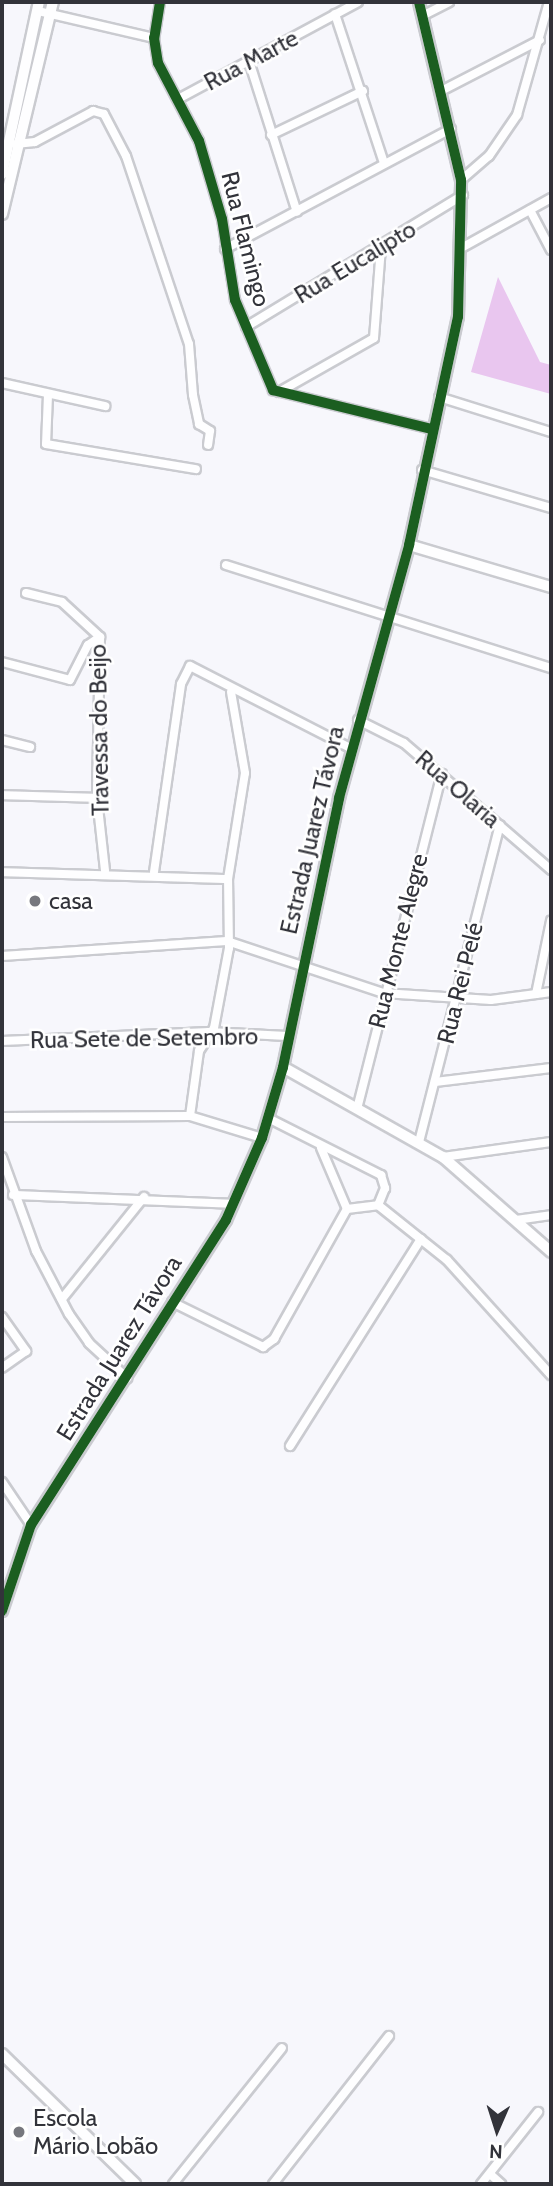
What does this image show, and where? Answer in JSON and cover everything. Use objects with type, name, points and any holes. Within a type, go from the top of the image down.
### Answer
[{"type":"main road","points":[[2,174],[14,143],[52,2]]},
{"type":"main road","points":[[2,214],[38,6]]},
{"type":"street","points":[[38,6],[50,14],[154,38],[160,2]]},
{"type":"street","name":"Rua Marte","points":[[180,98],[358,2]]},
{"type":"street","name":"Estrada Juarez Távora","points":[[2,1611],[31,1524],[127,1378],[233,1204],[262,1138],[283,1067],[287,1036],[358,720],[409,545],[422,470],[457,323],[463,247],[463,195],[443,90],[425,15],[419,2]]},
{"type":"street","points":[[425,15],[449,2]]},
{"type":"street","points":[[461,180],[496,148],[517,115],[550,2]]},
{"type":"street","points":[[335,14],[363,91],[384,163]]},
{"type":"street","name":"Rua Flamingo","points":[[154,38],[162,75],[180,98],[199,141],[246,327],[276,391]]},
{"type":"street","points":[[443,90],[540,40]]},
{"type":"street","points":[[249,61],[297,212]]},
{"type":"street","points":[[271,135],[363,91]]},
{"type":"street","points":[[14,143],[35,142],[93,111],[104,114],[126,156],[181,318],[208,445]]},
{"type":"street","points":[[225,249],[451,129]]},
{"type":"street","name":"Rua Eucalipto","points":[[246,327],[381,248],[463,195]]},
{"type":"street","points":[[463,247],[551,198]]},
{"type":"street","points":[[530,210],[551,250]]},
{"type":"street","points":[[276,391],[374,338],[381,248]]},
{"type":"street","points":[[2,383],[105,406]]},
{"type":"street","points":[[276,391],[432,429]]},
{"type":"street","points":[[48,395],[46,444],[196,469]]},
{"type":"street","points":[[439,397],[551,432]]},
{"type":"street","points":[[422,470],[551,508]]},
{"type":"street","points":[[409,545],[551,587]]},
{"type":"street","points":[[226,565],[551,668]]},
{"type":"street","name":"Travessa do Beijo","points":[[26,593],[62,602],[100,637],[96,798],[105,871]]},
{"type":"street","points":[[2,662],[70,680],[100,637]]},
{"type":"street","points":[[154,872],[183,675],[190,666],[208,672],[231,692],[352,749]]},
{"type":"street","points":[[190,1116],[199,1051],[209,1032],[227,940],[228,879],[245,773],[231,692]]},
{"type":"street","name":"Rua Olaria","points":[[358,720],[404,743],[551,870]]},
{"type":"street","points":[[2,740],[30,747]]},
{"type":"street","name":"Rua Monte Alegre","points":[[357,1109],[383,993],[442,774]]},
{"type":"street","points":[[2,795],[96,798]]},
{"type":"street","name":"Rua Rei Pelé","points":[[419,1142],[500,825]]},
{"type":"street","points":[[2,872],[154,872],[228,879]]},
{"type":"street","points":[[536,994],[551,921]]},
{"type":"street","points":[[2,956],[227,940],[383,993],[457,997],[551,992]]},
{"type":"street","name":"Rua Sete de Setembro","points":[[2,1041],[209,1032],[287,1036]]},
{"type":"street","points":[[283,1067],[443,1157],[551,1252]]},
{"type":"street","points":[[435,1082],[551,1068]]},
{"type":"street","points":[[2,1117],[190,1116],[262,1138]]},
{"type":"street","points":[[268,1118],[321,1148],[381,1175],[385,1188],[377,1205]]},
{"type":"street","points":[[443,1157],[551,1142]]},
{"type":"street","points":[[321,1148],[347,1209],[377,1205],[421,1239],[475,1288],[550,1372]]},
{"type":"street","points":[[2,1157],[13,1195],[62,1299],[89,1343],[127,1378]]},
{"type":"street","points":[[13,1195],[144,1197],[233,1204]]},
{"type":"street","points":[[62,1299],[144,1197]]},
{"type":"street","name":"Estrada Juarez Távora","points":[[172,1302],[258,1348],[274,1339],[347,1209]]},
{"type":"street","points":[[516,1220],[551,1215]]},
{"type":"street","points":[[290,1446],[421,1239]]},
{"type":"street","points":[[2,1317],[26,1351],[2,1368]]},
{"type":"street","points":[[2,1482],[31,1524]]},
{"type":"street","points":[[273,2184],[389,2036]]},
{"type":"street","points":[[173,2184],[282,2048]]},
{"type":"street","points":[[2,2054],[135,2184]]},
{"type":"street","points":[[481,2184],[538,2112]]},
{"type":"street","points":[[490,2174],[501,2184]]},
{"type":"shaded area","points":[[498,277],[540,362],[551,365],[551,394],[471,372]]},
{"type":"cycle path","points":[[160,2],[154,38],[158,63],[199,141],[222,219],[235,300],[273,390],[432,429]]},
{"type":"cycle path","points":[[2,1611],[31,1525],[226,1220],[262,1138],[283,1067],[339,798],[409,545],[458,317],[461,180],[419,2]]},
{"type":"place","name":"casa","points":[[35,901]]},
{"type":"place","name":"Escola Mário Lobão","points":[[19,2132]]}]
